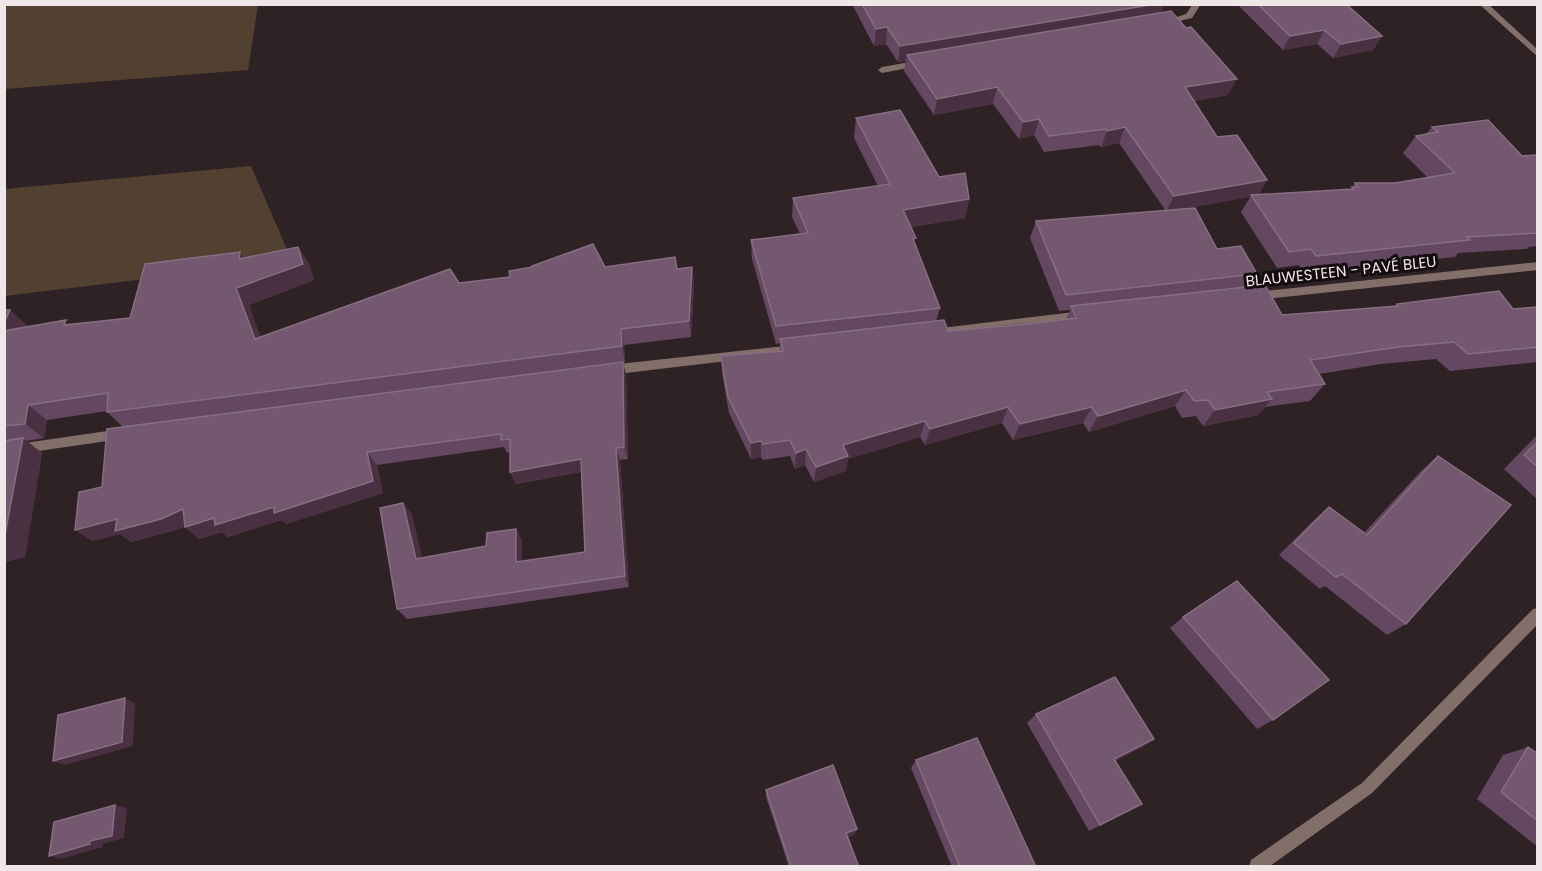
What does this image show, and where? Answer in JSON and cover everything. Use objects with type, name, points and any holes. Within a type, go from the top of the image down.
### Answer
[{"type":"street","points":[[1152,25],[1189,16],[1197,4]]},
{"type":"street","points":[[1483,4],[1538,55]]},
{"type":"street","points":[[882,70],[929,62]]},
{"type":"street","name":"BLAUWESTEEN - PAVÉ BLEU","points":[[1239,298],[1538,266]]},
{"type":"street","points":[[919,334],[1097,314]]},
{"type":"street","points":[[595,372],[801,348]]},
{"type":"street","points":[[4,451],[132,433]]},
{"type":"street","points":[[1257,867],[1367,788],[1538,614]]},
{"type":"shaded area","points":[[29,4],[258,5],[248,70],[5,89],[5,9],[7,6]]},
{"type":"shaded area","points":[[251,166],[292,261],[5,296],[5,189]]},
{"type":"building","points":[[862,4],[1156,4],[900,46],[887,27],[876,29]]},
{"type":"building","points":[[1258,4],[1346,4],[1382,36],[1341,44],[1324,30],[1290,36]]},
{"type":"building","points":[[1171,11],[1186,28],[1191,27],[1237,79],[1185,87],[1217,137],[1237,135],[1267,180],[1174,196],[1125,127],[1107,131],[1106,129],[1049,136],[1039,119],[1023,122],[997,87],[937,99],[907,55]]},
{"type":"building","points":[[900,110],[939,177],[965,173],[969,199],[903,210],[916,238],[913,239],[940,308],[776,326],[751,240],[808,233],[793,198],[890,184],[856,118]]},
{"type":"building","points":[[1488,120],[1522,156],[1538,155],[1538,233],[1467,237],[1470,240],[1316,256],[1311,249],[1289,252],[1251,195],[1354,189],[1352,187],[1358,187],[1355,183],[1395,183],[1455,173],[1416,136],[1438,132],[1432,127]]},
{"type":"building","points":[[1195,208],[1217,249],[1241,246],[1257,274],[1066,295],[1036,221]]},
{"type":"building","points":[[593,244],[605,267],[675,257],[677,269],[692,267],[689,321],[621,329],[622,346],[107,412],[108,393],[28,405],[25,424],[4,426],[4,331],[66,320],[64,325],[130,318],[145,264],[240,252],[239,259],[298,247],[303,264],[236,288],[255,339],[450,269],[459,283],[510,277],[509,271],[533,267]]},
{"type":"building","points":[[1265,285],[1282,315],[1398,306],[1397,304],[1499,291],[1513,309],[1538,307],[1538,347],[1468,354],[1454,342],[1398,347],[1310,360],[1325,384],[1267,392],[1272,399],[1215,410],[1208,400],[1194,401],[1186,390],[1098,416],[1092,407],[1020,424],[1008,407],[930,429],[925,421],[843,445],[848,456],[816,467],[806,449],[796,453],[790,440],[763,444],[761,441],[751,443],[728,397],[721,356],[783,351],[780,339],[944,320],[948,331],[1018,325],[1076,318],[1071,306]]},
{"type":"building","points":[[4,310],[10,310],[4,323]]},
{"type":"building","points":[[623,362],[624,447],[616,448],[625,576],[397,609],[380,508],[403,503],[416,559],[486,546],[487,533],[516,529],[516,562],[585,552],[581,459],[510,472],[510,439],[501,440],[501,434],[367,452],[373,481],[274,513],[274,507],[215,525],[214,518],[185,527],[183,509],[161,519],[115,531],[117,519],[75,530],[79,492],[102,487],[107,429]]},
{"type":"building","points":[[23,438],[4,540],[4,441]]},
{"type":"building","points":[[1538,441],[1538,467],[1524,455]]},
{"type":"building","points":[[1438,456],[1511,505],[1406,624],[1342,574],[1336,577],[1294,543],[1329,507],[1367,535]]},
{"type":"building","points":[[1237,581],[1329,680],[1273,720],[1183,617]]},
{"type":"building","points":[[1115,677],[1154,739],[1114,759],[1142,804],[1100,825],[1036,714]]},
{"type":"building","points":[[125,698],[122,742],[53,761],[58,715]]},
{"type":"building","points":[[977,738],[1036,867],[960,867],[916,760]]},
{"type":"building","points":[[1528,747],[1538,754],[1538,821],[1501,792]]},
{"type":"building","points":[[833,765],[857,829],[846,833],[859,867],[791,867],[766,790]]},
{"type":"building","points":[[115,805],[112,836],[90,841],[90,844],[49,856],[54,822]]}]
